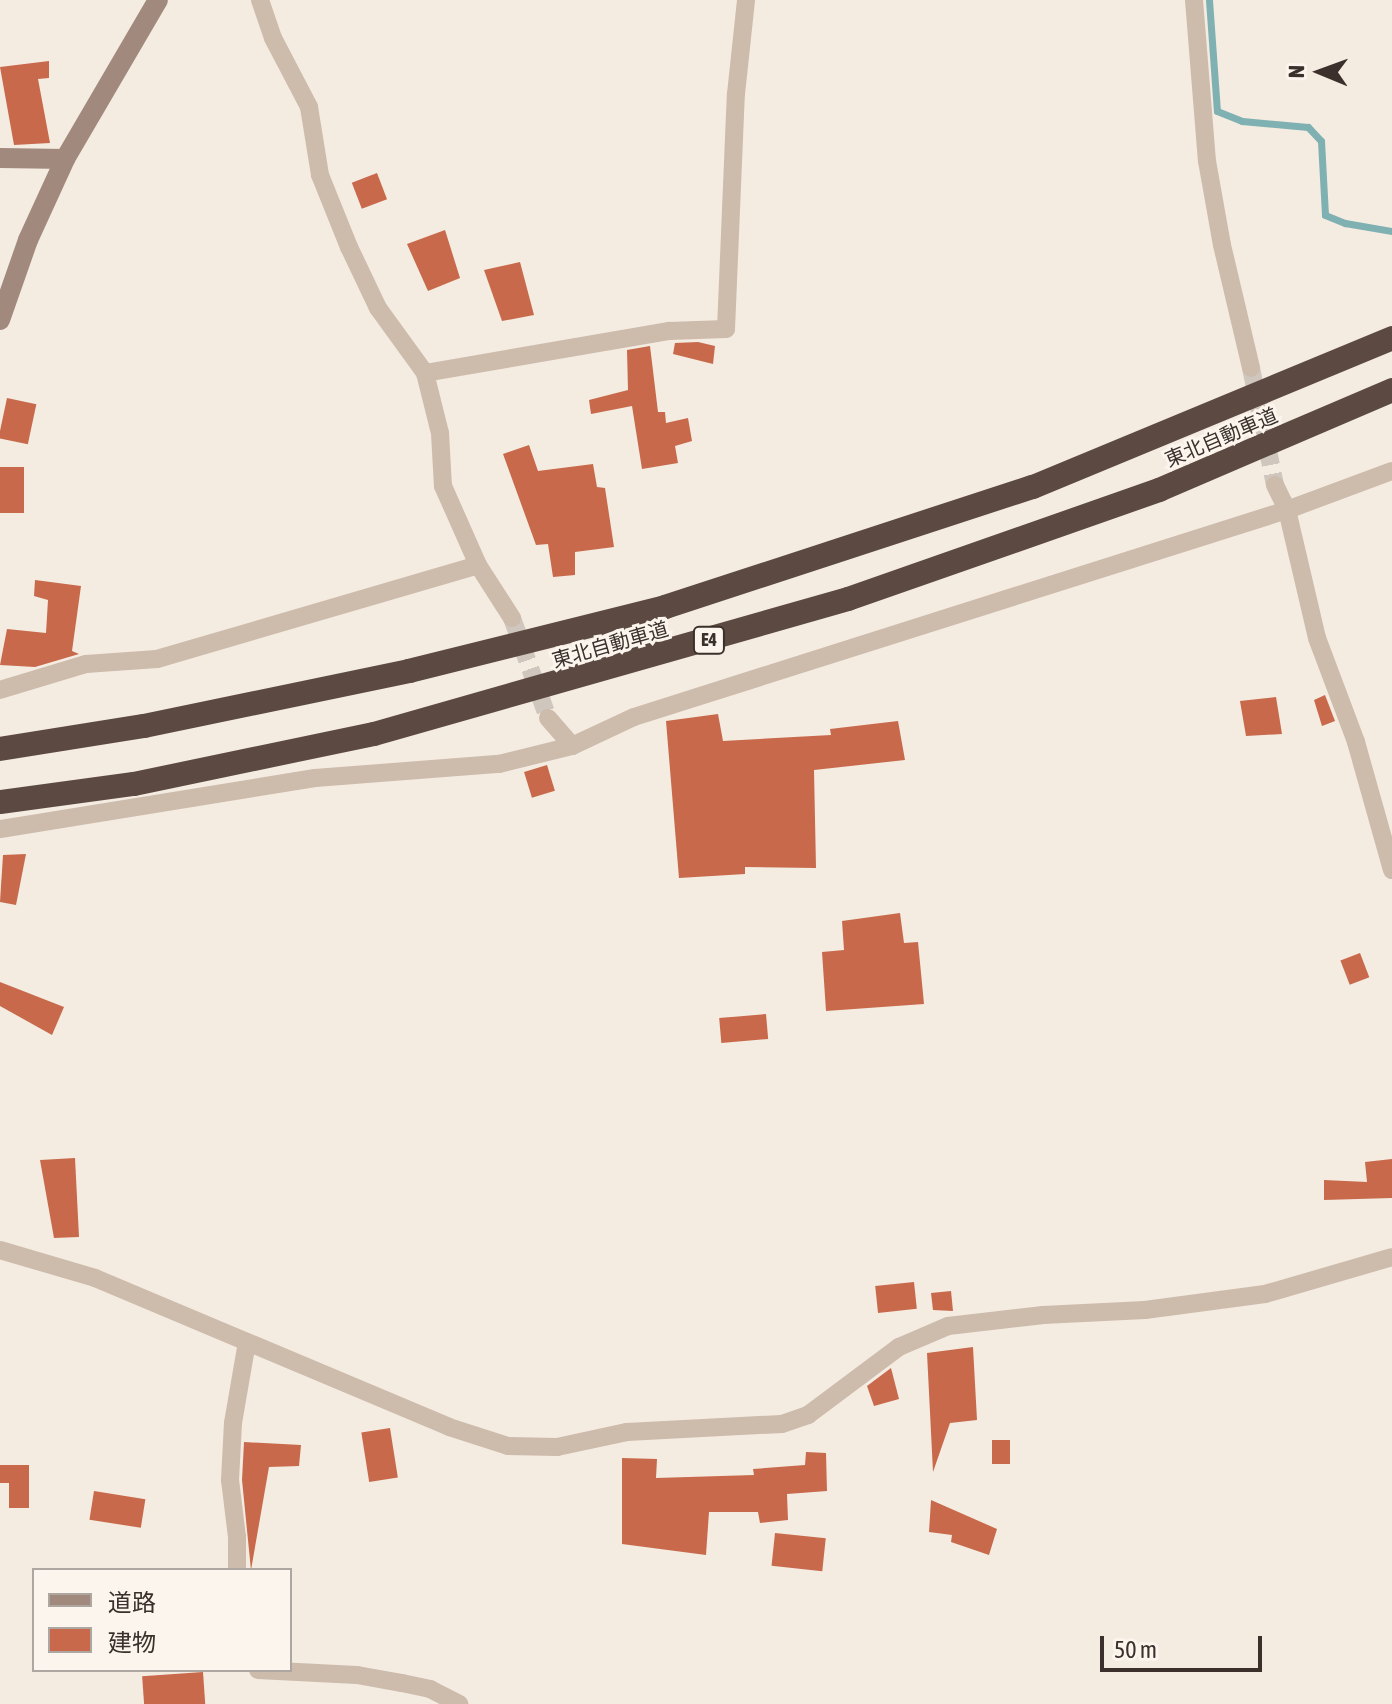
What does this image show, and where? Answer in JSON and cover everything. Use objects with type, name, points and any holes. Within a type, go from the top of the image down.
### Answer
[{"type":"highway","name":"東北自動車道","points":[[0,749],[144,726],[409,671],[665,607],[1033,487],[1392,338]]},
{"type":"highway","name":"東北自動車道","points":[[0,802],[134,784],[374,734],[803,613],[1159,490],[1392,390]]},
{"type":"street","points":[[0,320],[28,240],[65,159],[158,0]]},
{"type":"street","points":[[260,0],[273,38],[309,107],[320,175],[349,247],[378,308],[425,373],[440,433],[443,486],[478,565],[512,618]]},
{"type":"street","points":[[425,373],[669,331],[726,329],[736,94],[746,0]]},
{"type":"street","points":[[1194,0],[1207,161],[1222,245],[1251,368]]},
{"type":"street","points":[[0,158],[65,159]]},
{"type":"street","points":[[0,829],[315,778],[499,764],[572,746],[634,717],[1287,510],[1392,471]]},
{"type":"street","points":[[1275,485],[1287,510],[1317,638],[1356,742],[1392,870]]},
{"type":"street","points":[[0,690],[86,664],[157,659],[478,565]]},
{"type":"street","points":[[548,718],[572,746]]},
{"type":"street","points":[[0,1250],[95,1278],[449,1427],[508,1446],[557,1447],[627,1432],[782,1424],[808,1415],[899,1347],[948,1326],[1043,1315],[1145,1310],[1265,1294],[1392,1257]]},
{"type":"street","points":[[237,1568],[231,1466],[233,1423],[247,1342]]},
{"type":"street","points":[[292,1672],[357,1675],[402,1683],[430,1689],[459,1704]]},
{"type":"building","points":[[49,61],[49,78],[38,79],[50,143],[14,145],[0,67]]},
{"type":"building","points":[[377,173],[387,199],[362,209],[352,183]]},
{"type":"building","points":[[445,230],[460,278],[428,291],[407,244]]},
{"type":"building","points":[[520,262],[534,315],[502,321],[484,270]]},
{"type":"building","points":[[698,342],[715,346],[713,364],[673,354],[675,343]]},
{"type":"building","points":[[650,346],[658,412],[665,412],[666,423],[688,418],[692,441],[675,446],[678,463],[642,469],[632,406],[591,414],[589,400],[628,390],[627,350]]},
{"type":"building","points":[[7,398],[36,404],[28,444],[0,438]]},
{"type":"building","points":[[529,445],[538,471],[593,464],[597,487],[605,488],[614,547],[575,552],[575,575],[553,577],[548,544],[536,545],[503,454]]},
{"type":"building","points":[[0,467],[24,467],[24,513],[0,513]]},
{"type":"building","points":[[35,580],[81,586],[72,651],[79,654],[35,667],[0,665],[7,629],[46,633],[48,600],[34,596]]},
{"type":"building","points":[[1325,695],[1335,721],[1322,726],[1314,700]]},
{"type":"building","points":[[1276,697],[1282,734],[1246,736],[1240,701]]},
{"type":"building","points":[[718,714],[723,741],[831,735],[830,729],[898,721],[905,760],[814,770],[816,868],[745,867],[745,874],[679,878],[666,721]]},
{"type":"building","points":[[547,765],[555,791],[532,798],[524,772]]},
{"type":"building","points":[[26,854],[16,905],[0,902],[3,855]]},
{"type":"building","points":[[900,913],[904,943],[918,942],[924,1004],[826,1011],[822,952],[844,950],[842,921]]},
{"type":"building","points":[[1360,953],[1369,977],[1350,985],[1340,961]]},
{"type":"building","points":[[0,982],[64,1007],[52,1035],[0,1006]]},
{"type":"building","points":[[766,1014],[768,1039],[721,1043],[719,1018]]},
{"type":"building","points":[[75,1158],[79,1237],[54,1238],[40,1160]]},
{"type":"building","points":[[1392,1159],[1392,1198],[1324,1200],[1324,1180],[1367,1182],[1365,1162]]},
{"type":"building","points":[[914,1282],[917,1309],[878,1313],[875,1286]]},
{"type":"building","points":[[951,1291],[953,1311],[933,1310],[931,1293]]},
{"type":"building","points":[[973,1347],[977,1420],[950,1423],[933,1472],[927,1353]]},
{"type":"building","points":[[891,1368],[899,1399],[874,1406],[867,1386]]},
{"type":"building","points":[[390,1428],[398,1477],[369,1482],[361,1433]]},
{"type":"building","points":[[992,1440],[1010,1440],[1010,1464],[992,1464]]},
{"type":"building","points":[[244,1442],[301,1445],[299,1466],[269,1467],[251,1568],[251,1568],[242,1480]]},
{"type":"building","points":[[806,1452],[826,1453],[827,1491],[787,1494],[788,1520],[760,1523],[758,1512],[709,1512],[706,1555],[622,1544],[622,1458],[657,1459],[656,1478],[754,1475],[753,1469],[805,1465]]},
{"type":"building","points":[[0,1465],[29,1465],[29,1508],[9,1508],[9,1483],[0,1483]]},
{"type":"building","points":[[94,1491],[145,1499],[141,1528],[89,1520]]},
{"type":"building","points":[[931,1500],[997,1529],[989,1555],[951,1542],[952,1535],[929,1532]]},
{"type":"building","points":[[775,1533],[826,1538],[822,1571],[772,1566]]},
{"type":"building","points":[[203,1672],[205,1704],[144,1704],[142,1676]]},
{"type":"waterway","points":[[1209,0],[1217,111],[1242,121],[1308,127],[1321,141],[1325,215],[1345,223],[1392,231]]},
{"type":"tunnel","points":[[1251,368],[1275,485]]},
{"type":"tunnel","points":[[512,618],[548,718]]}]
